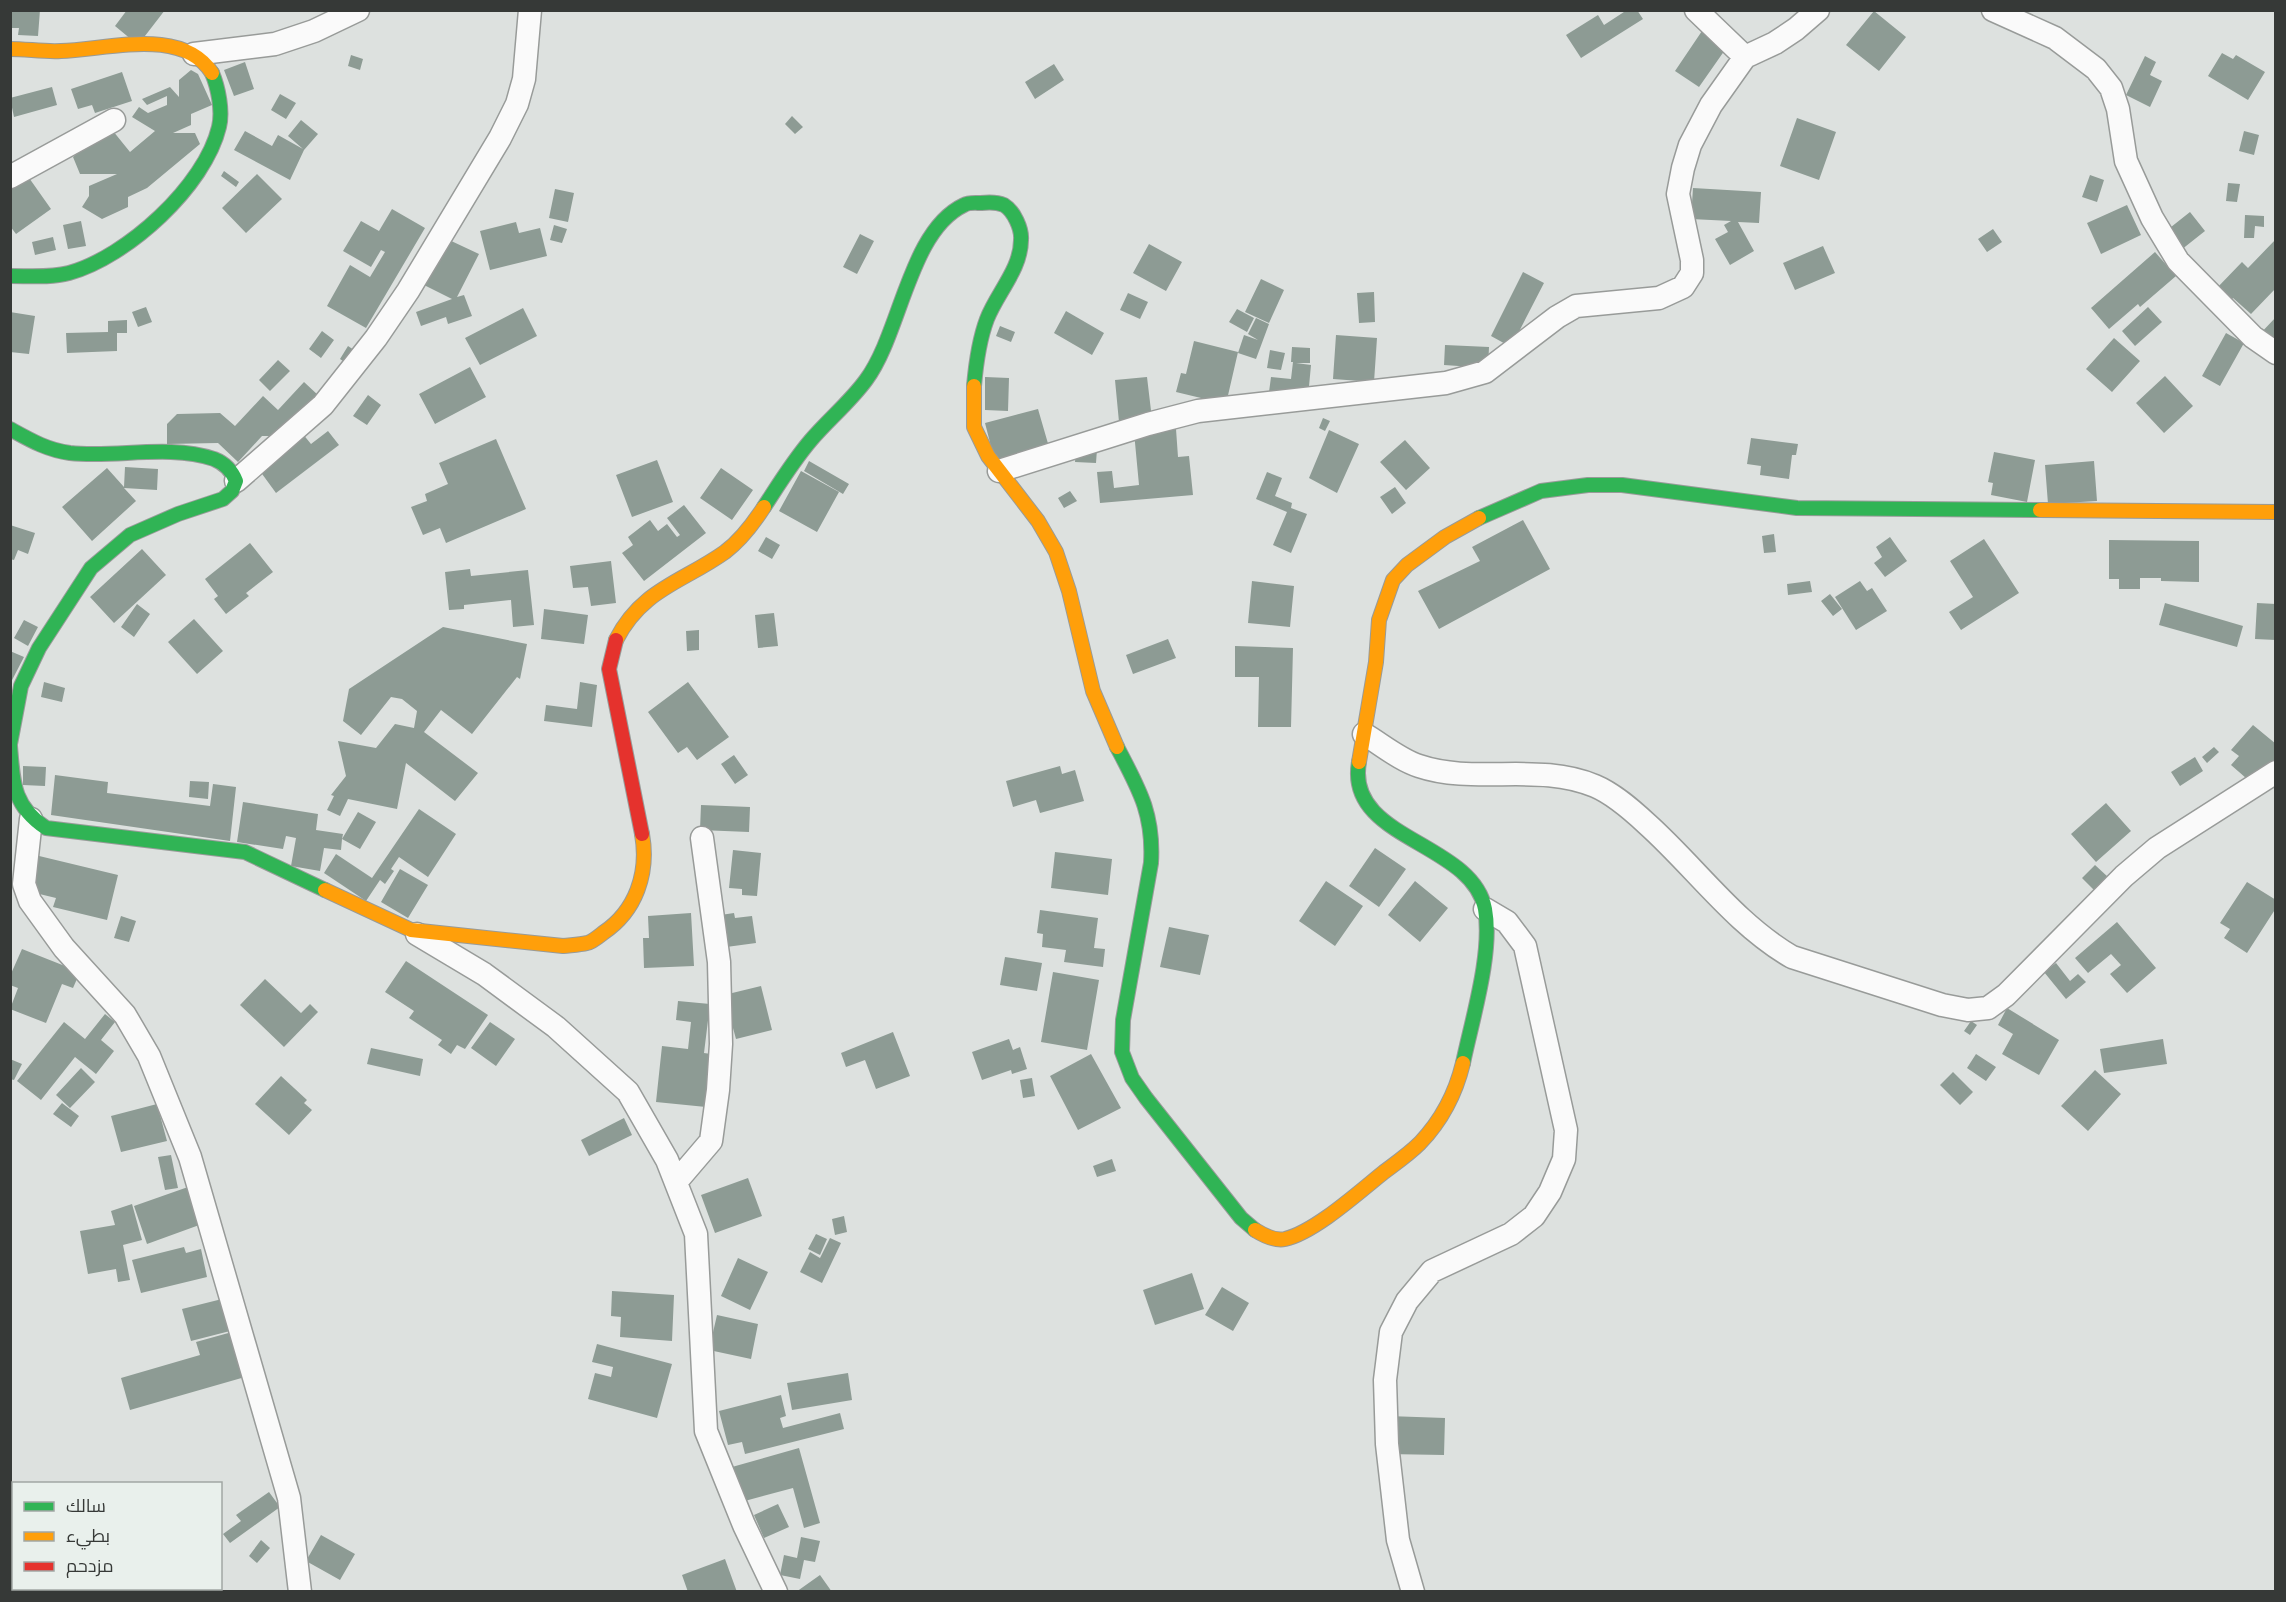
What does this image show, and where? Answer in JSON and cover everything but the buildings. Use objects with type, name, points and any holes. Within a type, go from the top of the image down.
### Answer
[{"type":"main road","points":[[10,49],[57,51],[156,45],[182,48],[194,54],[211,68],[218,93],[220,126],[205,165],[181,197],[151,225],[103,258],[76,271],[50,276],[10,276]]},
{"type":"main road","points":[[10,429],[45,448],[71,453],[177,453],[214,459],[232,472],[236,481],[232,491],[223,499],[178,514],[130,535],[91,568],[62,610],[39,648],[21,686],[10,745],[14,782],[21,807],[31,819],[46,828],[62,831],[245,852],[411,930],[563,946],[588,943],[614,926],[631,906],[643,876],[645,851],[609,669],[610,650],[618,633],[653,594],[735,544],[754,521],[792,464],[874,369],[892,332],[920,255],[933,231],[955,206],[980,200],[1005,205],[1018,221],[1023,240],[1020,253],[984,327],[973,401],[973,424],[982,447],[1033,513],[1061,561],[1094,693],[1107,728],[1137,785],[1149,817],[1152,843],[1151,863],[1123,1020],[1122,1052],[1132,1078],[1146,1098],[1241,1218],[1262,1234],[1282,1240],[1297,1235],[1339,1209],[1420,1143],[1445,1110],[1457,1085],[1463,1065],[1487,946],[1485,909],[1478,889],[1461,870],[1383,820],[1367,805],[1359,792],[1357,771],[1376,662],[1379,620],[1393,580],[1407,565],[1445,537],[1487,514],[1541,491],[1588,485],[1622,485],[1797,508],[2276,512]]},
{"type":"street","points":[[194,54],[275,44],[314,31],[358,10]]},
{"type":"street","points":[[236,481],[323,405],[370,346],[408,291],[500,138],[517,104],[524,79],[530,10]]},
{"type":"street","points":[[1696,10],[1745,57]]},
{"type":"street","points":[[999,471],[1148,424],[1198,411],[1446,383],[1485,372],[1557,317],[1576,306],[1659,298],[1683,287],[1692,273],[1692,261],[1678,194],[1690,145],[1711,105],[1745,57],[1775,43],[1818,10]]},
{"type":"street","points":[[1993,10],[2055,38],[2096,69],[2111,88],[2118,110],[2126,161],[2152,218],[2178,261],[2253,337],[2276,353]]},
{"type":"street","points":[[10,177],[114,120]]},
{"type":"street","points":[[1364,734],[1418,766],[1445,772],[1557,775],[1596,786],[1629,808],[1663,838],[1750,927],[1773,946],[1792,957],[1942,1005],[1968,1010],[1988,1008],[2006,995],[2124,876],[2157,848],[2276,772]]},
{"type":"street","points":[[31,819],[17,881],[64,948],[125,1016],[149,1056],[190,1157],[289,1498],[300,1592]]},
{"type":"street","points":[[676,1182],[711,1141],[718,1090],[721,1044],[718,962],[702,838]]},
{"type":"street","points":[[1413,1592],[1398,1540],[1387,1444],[1385,1380],[1391,1332],[1407,1301],[1432,1271],[1511,1234],[1534,1216],[1550,1192],[1564,1159],[1566,1130],[1525,946],[1507,922],[1485,909]]},
{"type":"street","points":[[411,930],[484,974],[556,1027],[628,1092],[667,1160],[696,1234],[706,1431],[744,1525],[776,1592]]},
{"type":"traffic: fast","points":[[10,276],[62,275],[92,265],[138,235],[181,195],[211,150],[219,127],[220,107],[212,73]]},
{"type":"traffic: fast","points":[[764,507],[804,448],[866,380],[878,360],[918,259],[930,237],[945,218],[964,205],[996,203],[1008,208],[1017,221],[1021,236],[1020,251],[1013,271],[991,309],[984,327],[974,386]]},
{"type":"traffic: fast","points":[[10,429],[32,441],[62,452],[88,454],[179,452],[197,455],[221,463],[236,481],[232,491],[223,499],[178,514],[130,535],[91,568],[39,648],[21,686],[10,744]]},
{"type":"traffic: fast","points":[[1479,518],[1541,491],[1588,485],[1622,485],[1797,508],[2040,510]]},
{"type":"traffic: fast","points":[[10,746],[17,793],[27,811],[46,828],[245,852],[325,890]]},
{"type":"traffic: fast","points":[[1117,747],[1143,802],[1150,830],[1151,846],[1151,863],[1123,1020],[1122,1052],[1132,1078],[1146,1098],[1241,1218],[1255,1230]]},
{"type":"traffic: fast","points":[[1359,762],[1360,788],[1371,808],[1389,825],[1458,868],[1475,886],[1485,909],[1487,926],[1484,965],[1463,1063]]},
{"type":"traffic: slow","points":[[10,49],[55,51],[121,45],[163,45],[182,50],[199,59],[212,73]]},
{"type":"traffic: slow","points":[[974,386],[974,427],[988,456],[1038,521],[1056,552],[1069,591],[1093,691],[1117,747]]},
{"type":"traffic: slow","points":[[616,640],[638,609],[665,588],[725,552],[756,520],[764,507]]},
{"type":"traffic: slow","points":[[2040,510],[2276,512]]},
{"type":"traffic: slow","points":[[1359,762],[1376,662],[1379,620],[1393,580],[1407,565],[1445,537],[1479,518]]},
{"type":"traffic: slow","points":[[325,890],[411,930],[563,946],[584,944],[595,939],[614,924],[632,902],[638,890],[644,863],[642,834]]},
{"type":"traffic: slow","points":[[1255,1230],[1277,1239],[1297,1235],[1323,1220],[1407,1155],[1428,1134],[1441,1116],[1452,1095],[1463,1063]]},
{"type":"traffic: jam","points":[[616,640],[609,669],[642,834]]}]
